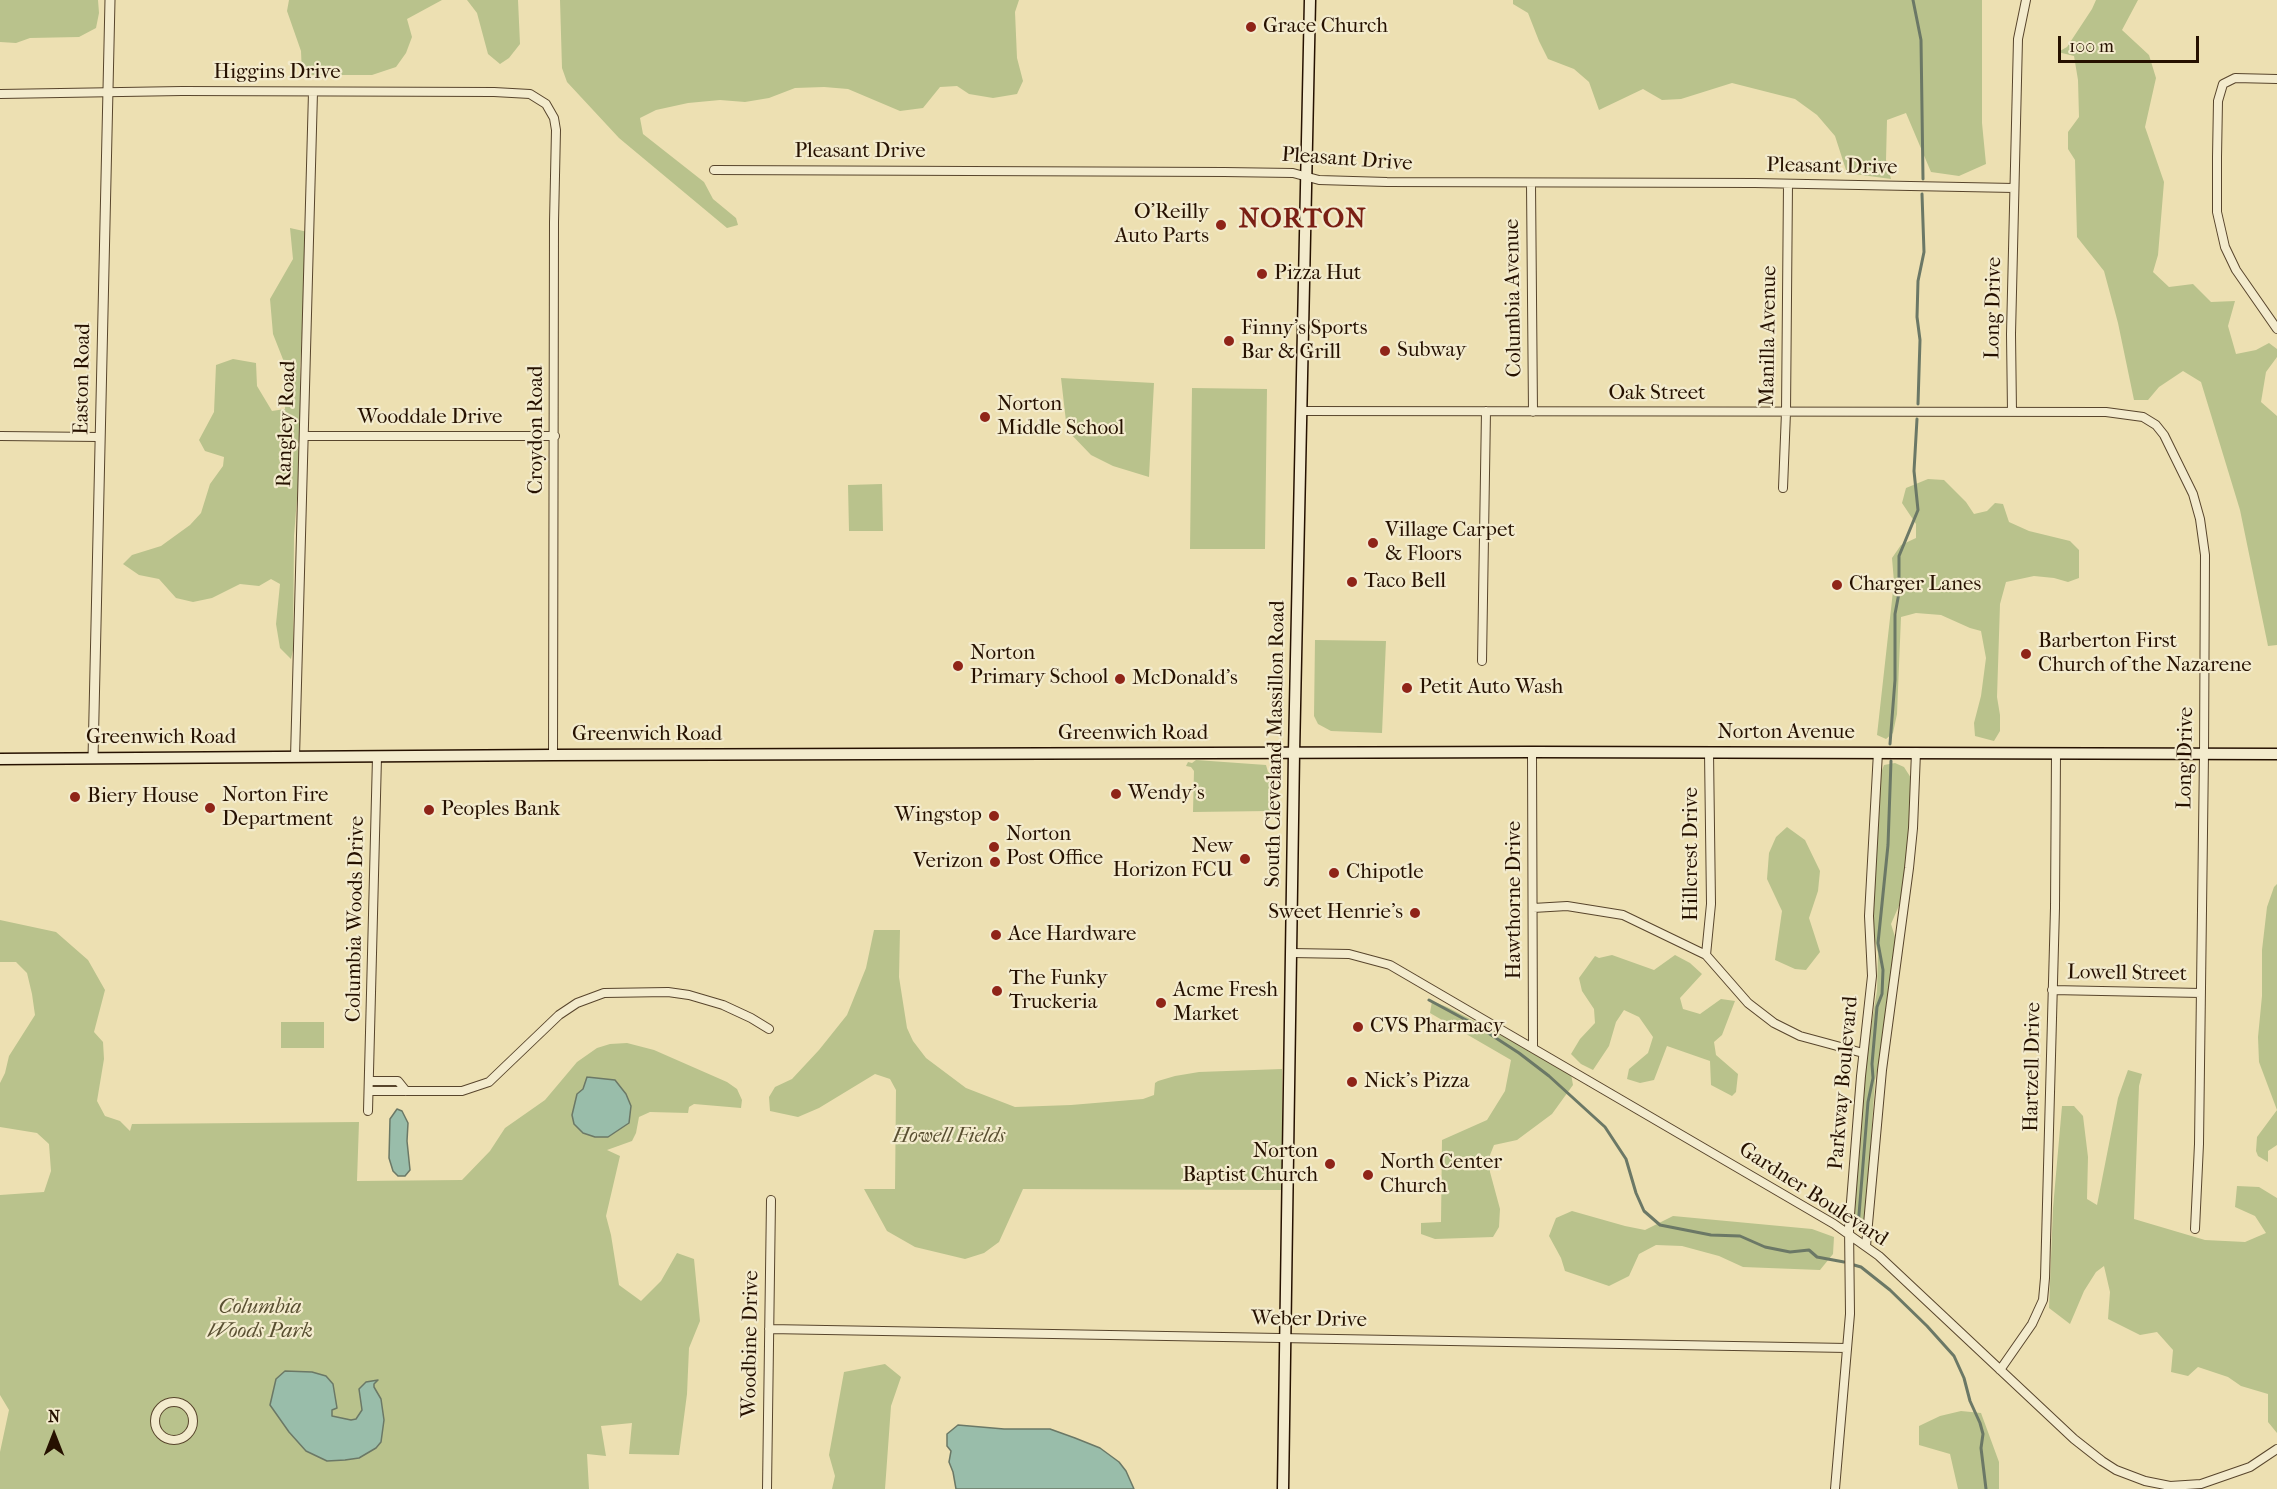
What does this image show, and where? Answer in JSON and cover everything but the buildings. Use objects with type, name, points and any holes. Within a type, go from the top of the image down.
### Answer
[{"type":"main road","name":"South Cleveland Massillon Road","points":[[1283,1489],[1294,753],[1310,0]]},
{"type":"main road","name":"Norton Avenue","points":[[1294,753],[2277,754]]},
{"type":"main road","name":"Greenwich Road","points":[[0,759],[1294,753]]},
{"type":"street","name":"Easton Road","points":[[93,758],[110,0]]},
{"type":"street","name":"Long Drive","points":[[2026,0],[2019,28],[2011,346],[2012,412],[2124,414],[2143,417],[2150,421],[2164,435],[2193,494],[2203,535],[2206,588],[2201,993],[2195,1229]]},
{"type":"street","points":[[2277,79],[2235,78],[2227,80],[2220,88],[2218,101],[2218,222],[2230,259],[2277,329]]},
{"type":"street","name":"Higgins Drive","points":[[0,94],[182,91],[522,93],[536,97],[549,107]]},
{"type":"street","name":"Rangley Road","points":[[296,757],[313,92]]},
{"type":"street","name":"Croydon Road","points":[[549,107],[556,130],[553,755]]},
{"type":"street","name":"Pleasant Drive","points":[[714,170],[1293,173],[1333,181],[2014,188]]},
{"type":"street","name":"Columbia Avenue","points":[[1531,184],[1533,412]]},
{"type":"street","name":"Manilla Avenue","points":[[1783,488],[1788,184]]},
{"type":"street","name":"Oak Street","points":[[1301,411],[2012,412]]},
{"type":"street","points":[[1482,661],[1486,411]]},
{"type":"street","points":[[0,436],[99,437]]},
{"type":"street","name":"Wooddale Drive","points":[[305,436],[555,436]]},
{"type":"street","name":"Hawthorne Drive","points":[[1532,752],[1533,1047]]},
{"type":"street","name":"Hillcrest Drive","points":[[1706,955],[1711,904],[1709,752]]},
{"type":"street","name":"Parkway Boulevard","points":[[1835,1489],[1848,1348],[1849,1234],[1863,1053],[1872,976],[1869,916],[1878,752]]},
{"type":"street","name":"Parkway Boulevard","points":[[1866,1246],[1882,1070],[1911,848],[1916,752]]},
{"type":"street","name":"Hartzell Drive","points":[[2000,1370],[2023,1340],[2043,1300],[2049,1186],[2056,753]]},
{"type":"street","name":"Columbia Woods Drive","points":[[368,1111],[377,757]]},
{"type":"street","points":[[1533,908],[1567,906],[1623,915],[1706,955],[1748,1003],[1774,1023],[1800,1036],[1863,1053]]},
{"type":"street","name":"Gardner Boulevard","points":[[1292,953],[1345,953],[1383,962],[1533,1047],[1849,1234],[1866,1246],[2074,1439],[2102,1461],[2133,1477],[2177,1488],[2201,1484],[2255,1465],[2277,1449]]},
{"type":"street","name":"Lowell Street","points":[[2052,990],[2201,993]]},
{"type":"street","points":[[369,1090],[462,1091],[489,1082],[559,1014],[577,1003],[604,993],[669,992],[688,995],[723,1005],[769,1029]]},
{"type":"street","points":[[370,1081],[398,1081],[406,1090]]},
{"type":"street","name":"Woodbine Drive","points":[[767,1489],[771,1200]]},
{"type":"street","name":"Weber Drive","points":[[769,1329],[1848,1348]]},
{"type":"street","points":[[178,1402],[190,1409],[194,1424],[186,1436],[171,1440],[158,1432],[155,1417],[164,1404],[178,1402]]},
{"type":"green space","points":[[0,0],[98,0],[99,13],[96,28],[79,37],[30,38],[16,43],[0,42]]},
{"type":"green space","points":[[289,0],[442,0],[407,19],[412,37],[406,53],[396,67],[372,75],[302,75],[301,51],[287,11]]},
{"type":"green space","points":[[467,0],[518,0],[520,44],[509,58],[500,64],[488,54],[477,13]]},
{"type":"green space","points":[[560,0],[1019,0],[1015,12],[1017,58],[1023,81],[1017,94],[993,98],[969,94],[957,86],[940,87],[923,108],[900,111],[848,89],[824,87],[795,88],[769,98],[745,102],[720,100],[688,103],[656,110],[640,118],[643,134],[704,182],[713,199],[736,218],[738,225],[727,228],[619,138],[567,82],[562,68]]},
{"type":"green space","points":[[1513,0],[1982,0],[1982,123],[1986,164],[1959,176],[1931,172],[1906,113],[1887,120],[1886,160],[1891,179],[1847,173],[1835,136],[1817,115],[1795,99],[1732,83],[1681,99],[1662,100],[1643,89],[1599,110],[1589,82],[1574,69],[1548,59],[1528,13],[1513,4]]},
{"type":"green space","points":[[2096,0],[2138,0],[2122,30],[2149,55],[2156,78],[2145,127],[2164,182],[2158,255],[2153,272],[2169,287],[2193,284],[2211,302],[2235,301],[2228,326],[2236,354],[2256,350],[2269,343],[2277,349],[2277,357],[2266,372],[2261,402],[2277,416],[2277,645],[2268,646],[2240,510],[2201,382],[2183,371],[2159,387],[2148,400],[2134,400],[2118,323],[2104,271],[2077,237],[2075,160],[2068,149],[2068,132],[2079,117],[2078,80],[2074,56],[2058,52],[2067,47]]},
{"type":"green space","points":[[290,228],[308,232],[300,367],[301,447],[294,536],[291,659],[280,648],[276,624],[280,584],[271,579],[259,586],[240,584],[212,598],[193,602],[176,598],[159,579],[139,575],[123,564],[132,555],[161,546],[190,525],[201,513],[210,484],[223,466],[224,457],[205,451],[199,440],[214,412],[216,365],[233,359],[256,363],[257,386],[272,411],[285,409],[286,367],[273,334],[270,299],[293,259]]},
{"type":"green space","points":[[1061,378],[1154,383],[1149,477],[1113,466],[1091,455],[1067,430]]},
{"type":"green space","points":[[1192,388],[1267,389],[1265,549],[1190,549]]},
{"type":"green space","points":[[1928,479],[1944,480],[1966,502],[1974,514],[1987,511],[1995,503],[2003,504],[2009,522],[2029,531],[2070,541],[2079,550],[2079,578],[2068,582],[2034,576],[2006,582],[2000,604],[1997,697],[2000,731],[1994,741],[1975,736],[1974,723],[1981,696],[1986,658],[1981,631],[1941,615],[1916,613],[1901,617],[1897,714],[1893,733],[1886,739],[1877,735],[1894,582],[1892,558],[1901,545],[1916,538],[1916,524],[1902,503],[1906,488]]},
{"type":"green space","points":[[882,484],[883,531],[849,531],[848,485]]},
{"type":"green space","points":[[1315,640],[1386,641],[1382,733],[1331,731],[1318,724],[1314,716]]},
{"type":"green space","points":[[1196,760],[1266,765],[1268,772],[1273,774],[1278,783],[1278,816],[1273,816],[1269,811],[1193,812],[1194,771],[1191,767],[1186,766],[1188,762],[1192,763]]},
{"type":"green space","points":[[1895,763],[1904,767],[1911,778],[1912,799],[1908,848],[1901,901],[1891,924],[1896,940],[1880,1059],[1875,1080],[1867,1200],[1863,1226],[1856,1227],[1854,1219],[1862,1081],[1877,991],[1878,953],[1873,933],[1873,909],[1881,773],[1884,765]]},
{"type":"green space","points":[[1787,827],[1805,840],[1820,871],[1818,891],[1809,918],[1820,952],[1806,970],[1795,969],[1775,960],[1782,911],[1767,879],[1769,853],[1776,837]]},
{"type":"green space","points":[[2277,884],[2277,1110],[2259,1062],[2258,1037],[2262,996],[2262,950],[2267,907]]},
{"type":"green space","name":"Columbia Woods Park","points":[[0,920],[56,932],[88,960],[105,990],[94,1032],[103,1042],[104,1059],[97,1101],[105,1116],[120,1121],[130,1131],[132,1124],[359,1122],[357,1181],[462,1180],[490,1151],[505,1128],[545,1100],[577,1062],[597,1048],[610,1044],[627,1043],[654,1050],[727,1082],[737,1089],[742,1100],[741,1108],[694,1104],[689,1107],[688,1113],[650,1112],[639,1117],[632,1141],[607,1150],[620,1156],[606,1216],[619,1285],[641,1301],[661,1281],[677,1253],[694,1259],[700,1321],[689,1348],[687,1394],[679,1455],[629,1454],[632,1423],[601,1426],[606,1456],[587,1454],[589,1489],[0,1489],[0,1452],[9,1410],[0,1395],[0,1195],[44,1192],[51,1171],[49,1144],[37,1133],[0,1127],[0,1083],[9,1056],[35,1015],[27,973],[16,962],[0,962]]},
{"type":"green space","name":"Howell Fields","points":[[874,930],[900,930],[899,977],[907,1028],[913,1041],[926,1058],[966,1088],[1015,1107],[1143,1099],[1154,1095],[1155,1083],[1175,1076],[1199,1072],[1282,1069],[1282,1190],[1023,1189],[999,1242],[984,1253],[965,1259],[915,1247],[887,1231],[864,1189],[895,1189],[896,1090],[890,1079],[875,1074],[819,1108],[798,1117],[770,1111],[769,1097],[775,1087],[792,1079],[847,1015],[866,968]]},
{"type":"green space","points":[[1612,955],[1654,970],[1675,955],[1690,963],[1702,974],[1680,998],[1683,1009],[1700,1014],[1721,999],[1735,1001],[1722,1035],[1714,1042],[1716,1055],[1738,1074],[1736,1092],[1732,1096],[1711,1085],[1710,1061],[1667,1046],[1654,1080],[1640,1083],[1627,1079],[1629,1069],[1648,1053],[1653,1037],[1639,1017],[1624,1010],[1616,1022],[1609,1046],[1593,1070],[1581,1064],[1571,1054],[1580,1039],[1595,1023],[1594,1009],[1582,991],[1579,978],[1595,956],[1599,958]]},
{"type":"green space","points":[[1432,1001],[1501,1035],[1571,1074],[1573,1085],[1552,1114],[1517,1140],[1494,1145],[1490,1155],[1490,1172],[1500,1209],[1499,1227],[1493,1237],[1435,1239],[1421,1234],[1421,1223],[1441,1222],[1442,1140],[1487,1120],[1505,1091],[1511,1060],[1430,1013]]},
{"type":"green space","points":[[281,1022],[324,1022],[324,1048],[281,1048]]},
{"type":"green space","points":[[2128,1070],[2142,1074],[2139,1086],[2134,1219],[2205,1240],[2245,1242],[2266,1233],[2255,1216],[2235,1207],[2237,1186],[2259,1187],[2277,1198],[2277,1433],[2268,1422],[2268,1394],[2241,1386],[2228,1377],[2198,1367],[2188,1376],[2171,1372],[2173,1350],[2157,1332],[2140,1335],[2108,1319],[2110,1292],[2104,1266],[2096,1272],[2084,1291],[2070,1324],[2049,1308],[2053,1208],[2062,1106],[2074,1106],[2083,1116],[2088,1157],[2087,1199],[2097,1205],[2118,1098]]},
{"type":"green space","points":[[2277,1110],[2277,1145],[2268,1151],[2268,1162],[2258,1156],[2257,1137]]},
{"type":"green space","points":[[1572,1211],[1645,1230],[1673,1216],[1812,1229],[1834,1237],[1833,1254],[1820,1270],[1743,1267],[1719,1256],[1682,1246],[1656,1245],[1639,1254],[1629,1276],[1609,1286],[1565,1271],[1549,1236],[1556,1218]]},
{"type":"green space","points":[[885,1364],[901,1377],[891,1406],[885,1489],[832,1489],[835,1476],[829,1455],[844,1372]]},
{"type":"green space","points":[[1961,1411],[1981,1413],[1999,1462],[1999,1489],[1958,1489],[1950,1454],[1919,1445],[1919,1426],[1940,1416]]},
{"type":"shaded area","points":[[587,1077],[615,1080],[626,1094],[631,1106],[629,1123],[608,1137],[595,1137],[583,1133],[574,1124],[572,1115],[577,1094],[583,1089]]},
{"type":"shaded area","points":[[397,1109],[402,1111],[408,1123],[410,1170],[405,1176],[398,1176],[393,1171],[389,1158],[390,1119]]},
{"type":"shaded area","points":[[285,1371],[312,1372],[326,1376],[333,1384],[337,1408],[332,1410],[332,1416],[351,1420],[356,1419],[362,1410],[359,1389],[366,1382],[378,1380],[374,1387],[381,1399],[384,1420],[381,1442],[376,1448],[359,1458],[345,1460],[327,1461],[306,1451],[270,1405],[276,1379]]},
{"type":"shaded area","points":[[958,1425],[1004,1429],[1050,1429],[1075,1438],[1100,1448],[1119,1462],[1134,1489],[956,1489],[949,1462],[951,1451],[947,1446],[947,1434]]},
{"type":"waterway","points":[[1913,0],[1921,40],[1923,179]]},
{"type":"waterway","points":[[1918,404],[1920,340],[1917,317],[1918,281],[1924,252],[1922,194]]},
{"type":"waterway","points":[[1890,744],[1895,680],[1895,614],[1899,593],[1899,556],[1918,510],[1914,471],[1917,419]]},
{"type":"waterway","points":[[1858,1227],[1868,1102],[1873,1078],[1877,1007],[1882,994],[1883,970],[1878,943],[1888,845],[1891,761]]},
{"type":"waterway","points":[[1429,1000],[1479,1027],[1519,1053],[1549,1076],[1605,1127],[1626,1159],[1644,1211],[1660,1225],[1711,1235],[1740,1236],[1765,1247],[1790,1252],[1809,1250],[1817,1257],[1844,1262]]},
{"type":"waterway","points":[[1854,1265],[1861,1267],[1890,1290],[1954,1356],[1983,1434],[1981,1448],[1986,1489]]},
{"type":"place","name":"Grace Church","points":[[1251,27]]},
{"type":"place","name":"O'Reilly Auto Parts","points":[[1221,225]]},
{"type":"place","name":"Pizza Hut","points":[[1262,274]]},
{"type":"place","name":"Finny's Sports Bar & Grill","points":[[1229,341]]},
{"type":"place","name":"Subway","points":[[1385,351]]},
{"type":"place","name":"Norton Middle School","points":[[985,417]]},
{"type":"place","name":"Village Carpet & Floors","points":[[1373,543]]},
{"type":"place","name":"Taco Bell","points":[[1352,582]]},
{"type":"place","name":"Charger Lanes","points":[[1837,585]]},
{"type":"place","name":"Barberton First Church of the Nazarene","points":[[2026,654]]},
{"type":"place","name":"Norton Primary School","points":[[958,666]]},
{"type":"place","name":"McDonald's","points":[[1120,679]]},
{"type":"place","name":"Petit Auto Wash","points":[[1407,688]]},
{"type":"place","name":"Wendy's","points":[[1116,794]]},
{"type":"place","name":"Biery House","points":[[75,797]]},
{"type":"place","name":"Norton Fire Department","points":[[210,808]]},
{"type":"place","name":"Peoples Bank","points":[[429,810]]},
{"type":"place","name":"Wingstop","points":[[994,816]]},
{"type":"place","name":"Norton Post Office","points":[[994,847]]},
{"type":"place","name":"New Horizon FCU","points":[[1245,859]]},
{"type":"place","name":"Verizon","points":[[995,862]]},
{"type":"place","name":"Chipotle","points":[[1334,873]]},
{"type":"place","name":"Sweet Henrie's","points":[[1415,913]]},
{"type":"place","name":"Ace Hardware","points":[[996,935]]},
{"type":"place","name":"The Funky Truckeria","points":[[997,991]]},
{"type":"place","name":"Acme Fresh Market","points":[[1161,1003]]},
{"type":"place","name":"CVS Pharmacy","points":[[1358,1027]]},
{"type":"place","name":"Nick's Pizza","points":[[1352,1082]]},
{"type":"place","name":"Norton Baptist Church","points":[[1330,1164]]},
{"type":"place","name":"North Center Church","points":[[1368,1175]]},
{"type":"district","name":"NORTON","points":[[1303,220]]}]
